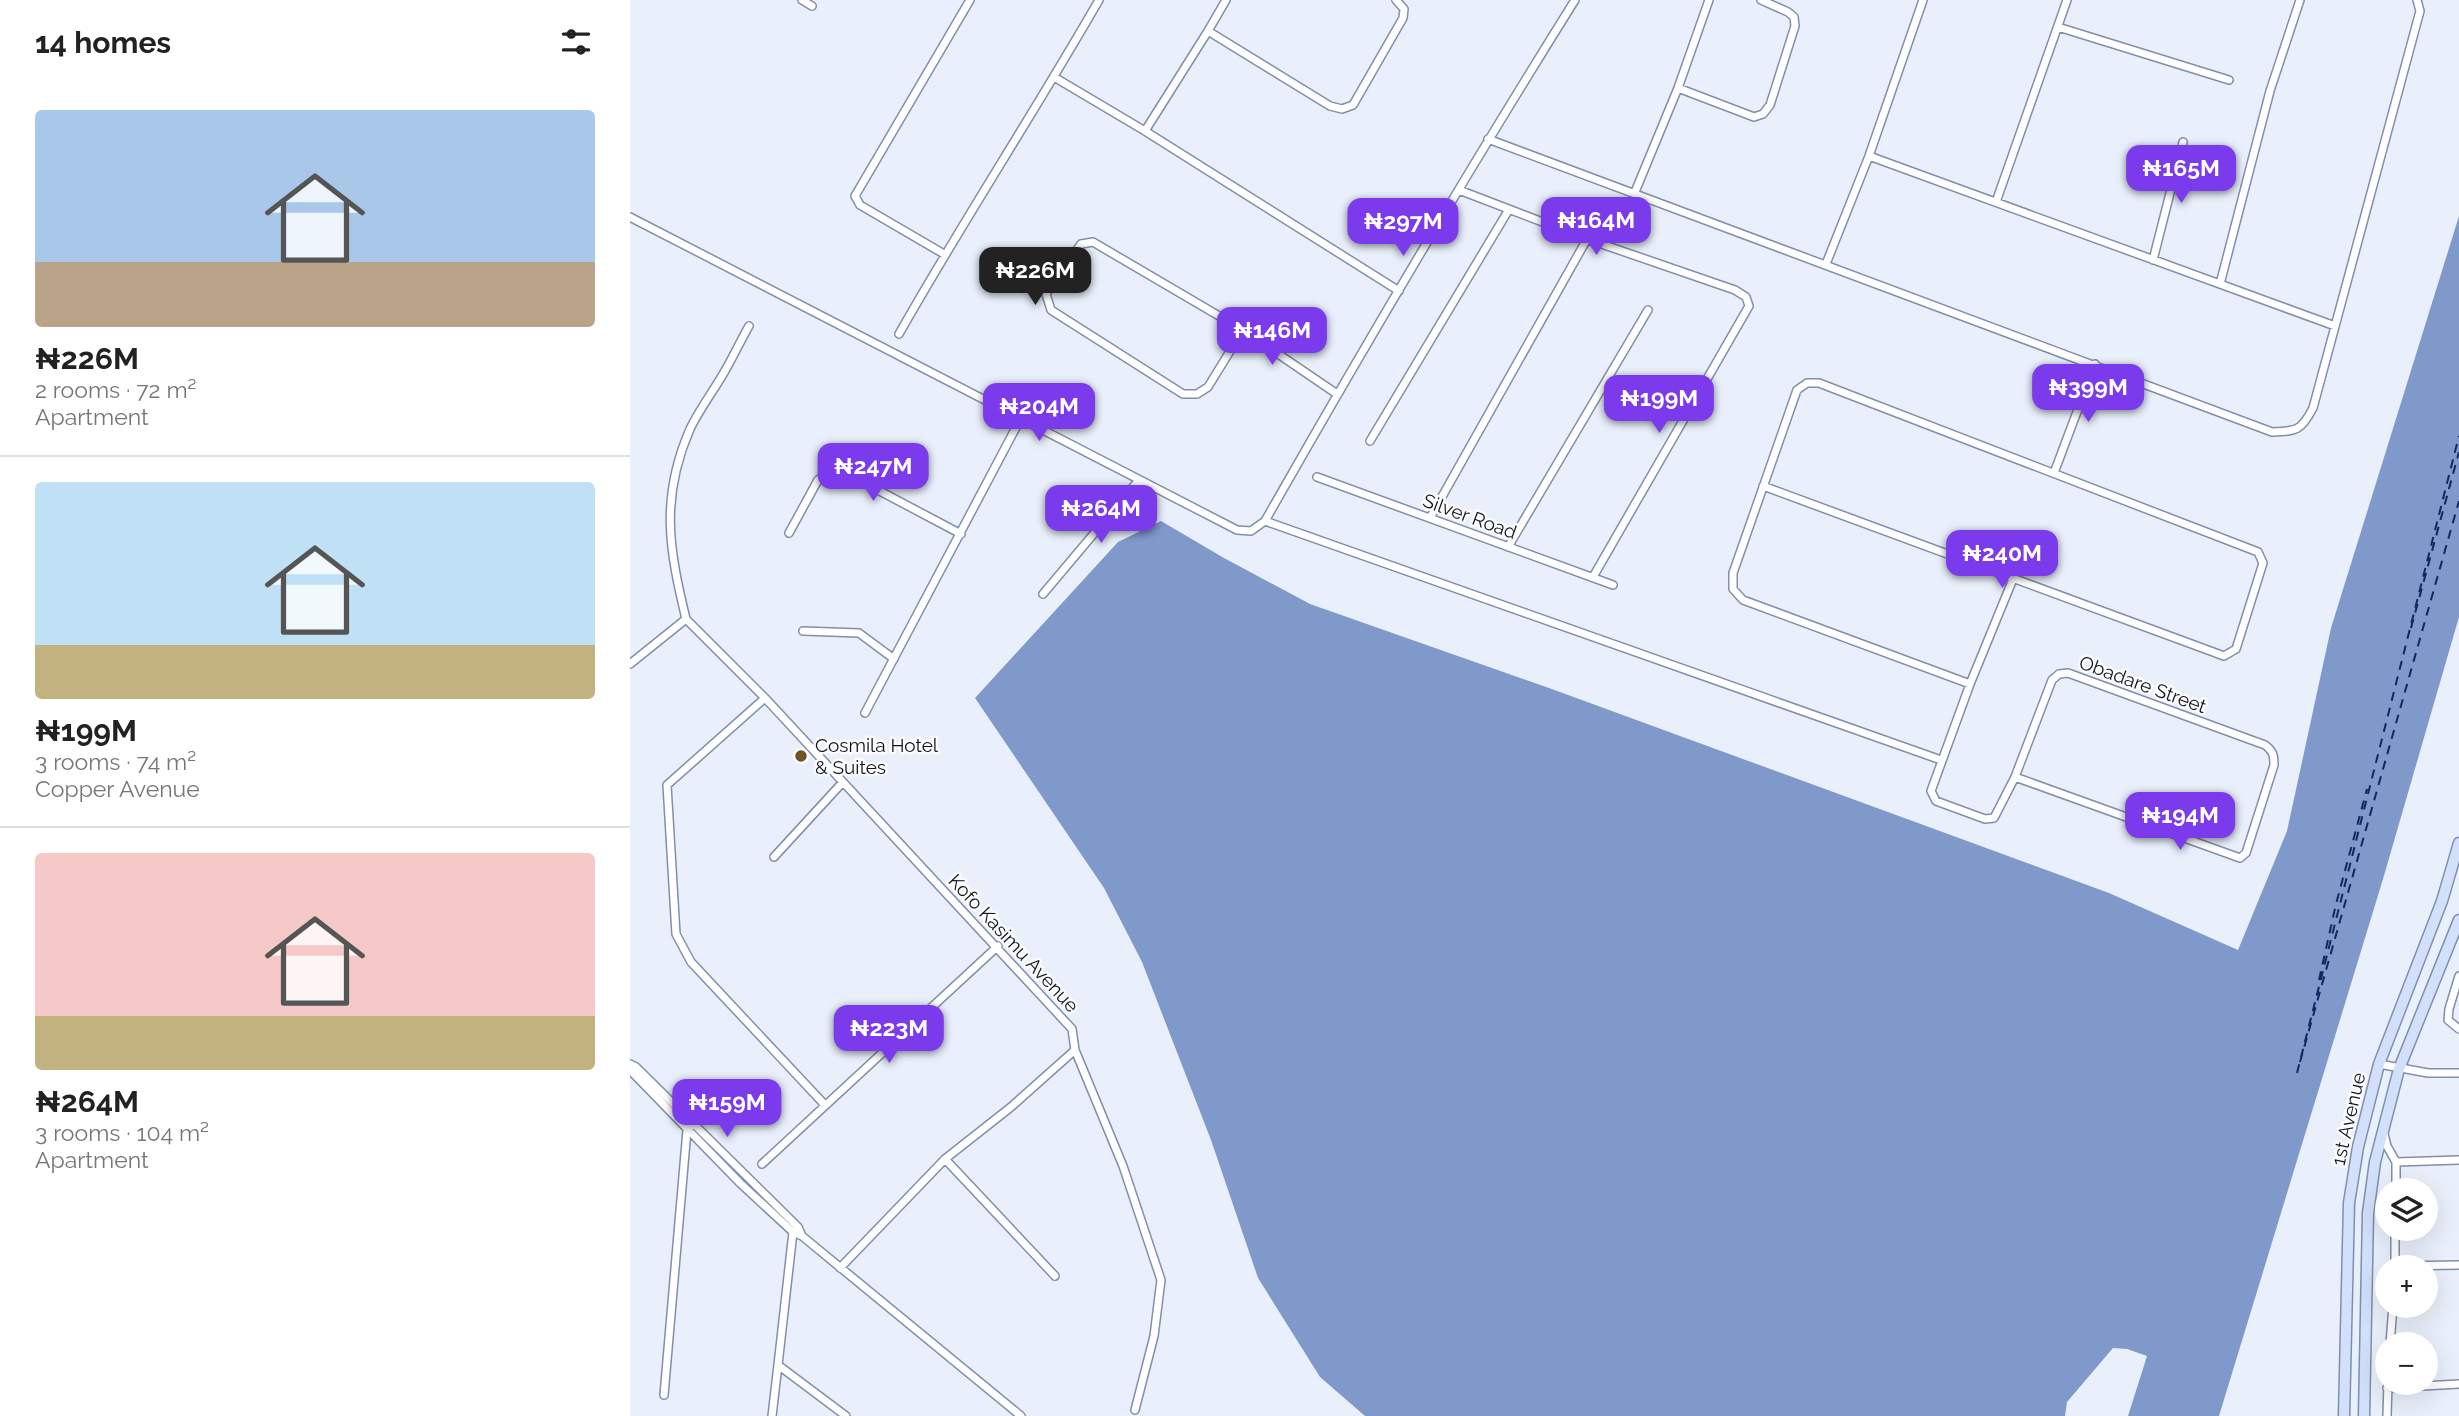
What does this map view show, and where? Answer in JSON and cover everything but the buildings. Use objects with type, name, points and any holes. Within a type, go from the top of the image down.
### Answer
[{"type":"main road","name":"1st Avenue","points":[[2344,1416],[2349,1203],[2358,1147],[2379,1064],[2442,901],[2459,843]]},
{"type":"main road","name":"1st Avenue","points":[[2364,1416],[2368,1213],[2375,1162],[2399,1069],[2459,920]]},
{"type":"street","points":[[802,0],[813,6]]},
{"type":"street","points":[[944,254],[860,205],[855,196],[970,0]]},
{"type":"street","points":[[899,334],[944,254],[1054,78],[1099,0]]},
{"type":"street","points":[[1145,131],[1226,0]]},
{"type":"street","points":[[1208,31],[1330,106],[1342,109],[1353,105],[1403,18],[1404,9],[1396,0]]},
{"type":"street","points":[[630,217],[1237,530],[1251,530],[1265,521],[1488,139],[1575,0]]},
{"type":"street","points":[[1635,192],[1678,88],[1710,0]]},
{"type":"street","points":[[1678,88],[1754,117],[1763,114],[1770,105],[1795,26],[1794,17],[1788,12],[1761,0]]},
{"type":"street","points":[[1826,264],[1869,156],[1923,0]]},
{"type":"street","points":[[1996,202],[2067,0]]},
{"type":"street","points":[[2220,284],[2270,92],[2300,0]]},
{"type":"street","points":[[1488,139],[2272,432],[2292,431],[2305,424],[2313,408],[2420,11],[2417,0]]},
{"type":"street","points":[[2059,27],[2229,80]]},
{"type":"street","points":[[1054,78],[1145,131],[1399,291]]},
{"type":"street","points":[[2152,260],[2183,142]]},
{"type":"street","points":[[1869,156],[2335,326]]},
{"type":"street","points":[[1459,190],[1508,211],[1735,289],[1746,296],[1749,306],[1593,577]]},
{"type":"street","points":[[1370,441],[1508,211]]},
{"type":"street","points":[[1430,519],[1587,239]]},
{"type":"street","points":[[1243,330],[1208,387],[1197,394],[1183,394],[1051,310],[1046,294],[1080,244],[1093,242],[1243,330],[1337,394]]},
{"type":"street","points":[[1508,547],[1648,310]]},
{"type":"street","points":[[630,664],[686,619],[673,565],[669,532],[672,493],[691,429],[749,326]]},
{"type":"street","points":[[2054,473],[2095,364]]},
{"type":"street","points":[[1763,485],[2224,656],[2236,649],[2263,563],[2258,552],[1819,383],[1807,383],[1797,390],[1763,485],[1732,573],[1733,589],[1743,600],[1970,684]]},
{"type":"street","points":[[865,713],[1021,418]]},
{"type":"street","points":[[789,533],[818,480],[829,471],[842,471],[961,534]]},
{"type":"street","name":"Silver Road","points":[[1317,477],[1613,585]]},
{"type":"street","points":[[1043,594],[1139,480]]},
{"type":"street","points":[[1265,521],[1941,760],[2013,579]]},
{"type":"street","name":"Kofo Kasimu Avenue","points":[[686,619],[765,698],[1073,1029],[1075,1050],[1123,1166],[1161,1280],[1154,1336],[1135,1410]]},
{"type":"street","points":[[803,631],[859,633],[894,659]]},
{"type":"street","name":"Obadare Street","points":[[1941,760],[1931,791],[1936,801],[1985,819],[1994,818],[2015,777],[2052,680],[2059,674],[2068,673],[2266,745],[2272,750],[2274,765],[2246,853],[2240,858],[2015,777]]},
{"type":"street","points":[[765,698],[667,785],[676,934],[691,962],[824,1104]]},
{"type":"street","points":[[774,858],[842,783]]},
{"type":"street","points":[[762,1164],[998,946]]},
{"type":"street","points":[[2459,975],[2448,1020],[2459,1029]]},
{"type":"street","points":[[840,1268],[945,1159],[1011,1107],[1075,1050]]},
{"type":"street","points":[[630,1064],[636,1067],[690,1127],[664,1395]]},
{"type":"street","points":[[2379,1064],[2428,1073],[2459,1073]]},
{"type":"street","points":[[630,1070],[795,1230],[1021,1416]]},
{"type":"street","points":[[2383,1131],[2387,1146],[2396,1162],[2396,1178]]},
{"type":"street","points":[[945,1159],[1055,1276]]},
{"type":"street","points":[[2396,1162],[2459,1160]]},
{"type":"street","points":[[772,1416],[795,1230]]},
{"type":"street","points":[[2438,1266],[2459,1265]]},
{"type":"street","points":[[778,1365],[846,1416]]},
{"type":"street","points":[[2438,1384],[2459,1384]]},
{"type":"street","points":[[2387,1416],[2388,1395]]},
{"type":"water","points":[[2459,216],[2459,617],[2383,879],[2219,1416],[2128,1416],[2147,1356],[2127,1349],[2113,1348],[2067,1402],[2065,1416],[1365,1416],[1320,1377],[1258,1278],[1211,1140],[1142,962],[1104,888],[975,698],[1118,542],[1161,521],[1310,604],[1549,688],[2109,893],[2238,950],[2287,831],[2331,628]]},
{"type":"ferry route","points":[[2297,1073],[2459,436]]},
{"type":"ferry route","points":[[2411,628],[2459,452]]},
{"type":"ferry route","points":[[2300,1062],[2459,501]]},
{"type":"ferry route","points":[[2319,980],[2367,789]]},
{"type":"place","name":"Cosmila Hotel & Suites","points":[[801,756]]}]
